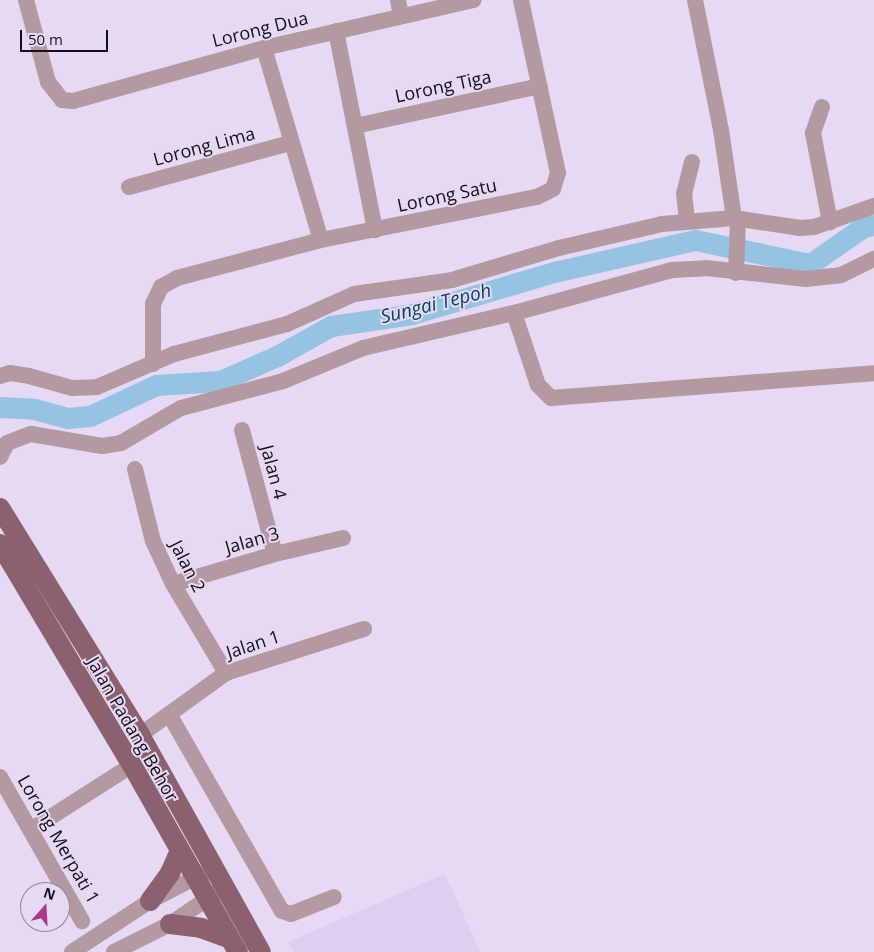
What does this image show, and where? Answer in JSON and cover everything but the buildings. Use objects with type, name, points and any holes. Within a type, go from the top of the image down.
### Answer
[{"type":"main road","name":"Jalan Padang Behor","points":[[0,508],[140,735],[261,952]]},
{"type":"main road","name":"Jalan Padang Behor","points":[[0,544],[132,765],[233,945]]},
{"type":"main road","points":[[150,902],[170,873],[180,851]]},
{"type":"main road","points":[[170,924],[201,928],[233,945]]},
{"type":"street","name":"Lorong Dua","points":[[26,0],[48,82],[56,95],[73,101],[264,48],[474,0]]},
{"type":"street","points":[[398,0],[401,16]]},
{"type":"street","name":"Lorong Satu","points":[[153,364],[153,304],[161,287],[177,278],[321,240],[537,197],[553,189],[558,174],[521,0]]},
{"type":"street","points":[[695,0],[737,222],[737,267]]},
{"type":"street","points":[[336,31],[375,230]]},
{"type":"street","points":[[264,48],[290,144],[321,240]]},
{"type":"street","name":"Lorong Tiga","points":[[355,126],[540,86]]},
{"type":"street","points":[[822,107],[813,133],[830,222]]},
{"type":"street","name":"Lorong Lima","points":[[128,187],[290,144]]},
{"type":"street","points":[[687,221],[684,194],[692,162]]},
{"type":"street","points":[[0,376],[10,373],[29,376],[72,388],[97,387],[174,354],[287,324],[354,294],[452,280],[613,234],[687,221],[737,222],[800,228],[830,222],[874,206]]},
{"type":"street","points":[[0,457],[7,443],[31,434],[102,446],[121,443],[181,408],[283,381],[363,348],[514,314],[681,268],[737,267],[783,279],[828,277],[841,275],[874,259]]},
{"type":"street","points":[[514,314],[538,385],[551,398],[874,373]]},
{"type":"street","name":"Jalan 4","points":[[242,430],[274,554]]},
{"type":"street","name":"Jalan 2","points":[[136,469],[153,541],[173,584],[226,673]]},
{"type":"street","name":"Jalan 3","points":[[173,584],[274,554],[343,538]]},
{"type":"street","name":"Jalan 1","points":[[140,735],[226,673],[364,629]]},
{"type":"street","points":[[169,714],[282,911],[291,914],[334,897]]},
{"type":"street","points":[[32,829],[132,765]]},
{"type":"street","name":"Lorong Merpati 1","points":[[0,776],[32,829],[82,921]]},
{"type":"street","points":[[72,952],[150,902],[214,868]]},
{"type":"street","points":[[117,951],[170,924],[225,887]]},
{"type":"shaded area","points":[[445,874],[480,952],[294,952],[288,942]]},
{"type":"waterway","name":"Sungai Tepoh","points":[[0,407],[34,409],[67,418],[90,416],[156,385],[220,381],[277,356],[331,326],[412,314],[554,272],[695,240],[810,264],[863,227],[874,225]]}]
